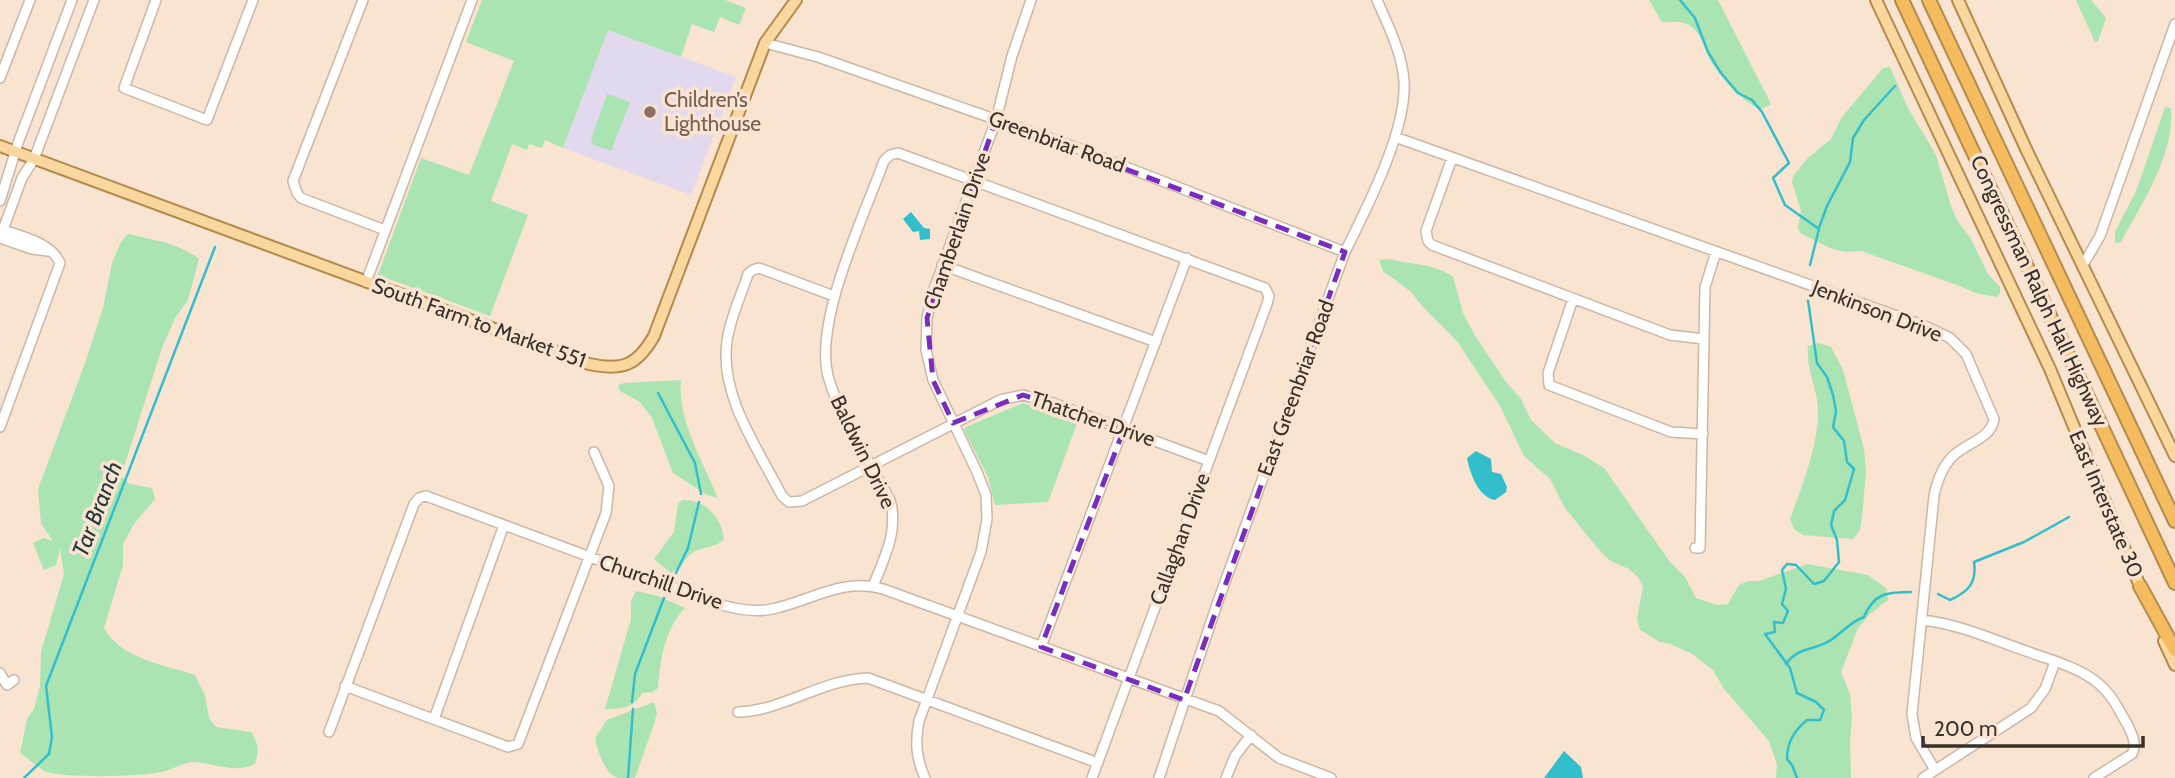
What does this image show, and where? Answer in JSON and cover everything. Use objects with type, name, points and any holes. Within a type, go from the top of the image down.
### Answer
[{"type":"highway","name":"Congressman Ralph Hall Highway","points":[[1902,0],[2175,583]]},
{"type":"highway","name":"Congressman Ralph Hall Highway","points":[[1929,0],[2175,521]]},
{"type":"highway","points":[[2140,586],[2175,650]]},
{"type":"main road","points":[[765,43],[796,0]]},
{"type":"main road","name":"East Interstate 30","points":[[1876,0],[2050,369],[2175,665]]},
{"type":"main road","points":[[1958,0],[2022,141],[2175,457]]},
{"type":"main road","name":"South Farm to Market 551","points":[[0,146],[589,364],[608,368],[635,362],[646,350],[664,311],[765,43]]},
{"type":"street","points":[[0,78],[30,0]]},
{"type":"street","points":[[0,201],[72,0]]},
{"type":"street","points":[[0,427],[60,267],[57,256],[32,249],[1,233],[22,177],[34,159],[94,0]]},
{"type":"street","points":[[156,0],[124,88],[207,120],[253,0]]},
{"type":"street","points":[[363,0],[293,181],[301,198],[385,230]]},
{"type":"street","points":[[366,282],[472,0]]},
{"type":"street","name":"Chamberlain Drive","points":[[925,778],[918,762],[916,741],[919,721],[981,552],[987,519],[986,495],[982,483],[933,380],[926,350],[927,318],[942,265],[996,120],[1012,56],[1031,0]]},
{"type":"street","name":"East Greenbriar Road","points":[[1159,778],[1184,700],[1345,252],[1358,228],[1395,137],[1403,108],[1404,80],[1391,31],[1377,0]]},
{"type":"street","points":[[2083,265],[2100,236],[2175,24]]},
{"type":"street","name":"Greenbriar Road","points":[[765,43],[818,57],[1077,148],[1345,252]]},
{"type":"street","name":"Jenkinson Drive","points":[[1395,137],[1925,326],[1950,338],[1966,354],[1994,419],[1986,434],[1955,454],[1937,483],[1912,714],[1916,738],[1935,771]]},
{"type":"street","name":"Baldwin Drive","points":[[873,586],[894,529],[894,514],[890,500],[836,399],[828,374],[826,349],[834,296],[887,158],[898,153],[973,181]]},
{"type":"street","points":[[1452,158],[1428,222],[1428,241],[1438,248],[1670,335],[1704,339]]},
{"type":"street","points":[[973,181],[1186,258],[1041,647]]},
{"type":"street","points":[[1695,548],[1700,548],[1705,287],[1716,253]]},
{"type":"street","name":"Callaghan Drive","points":[[1092,778],[1269,300],[1268,292],[1262,286],[1186,258]]},
{"type":"street","points":[[942,265],[1156,342]]},
{"type":"street","name":"Thatcher Drive","points":[[834,296],[759,268],[748,274],[732,317],[727,342],[727,367],[737,408],[782,496],[789,502],[798,503],[1000,400],[1023,395],[1050,402],[1209,461]]},
{"type":"street","points":[[1573,299],[1548,373],[1549,385],[1671,432],[1703,435]]},
{"type":"street","points":[[328,732],[345,686],[508,747],[515,746],[520,741],[606,513],[609,495],[606,476],[594,452]]},
{"type":"street","name":"Churchill Drive","points":[[345,686],[414,504],[419,498],[430,497],[715,604],[749,610],[772,609],[836,588],[854,584],[873,586],[1184,700],[1219,710],[1279,758],[1331,778]]},
{"type":"street","points":[[433,719],[504,525]]},
{"type":"street","points":[[1922,620],[1952,624],[2055,662],[2089,677],[2104,688],[2130,729],[2135,748],[2132,754],[2094,778]]},
{"type":"street","points":[[1923,778],[2031,708],[2045,689],[2055,662]]},
{"type":"street","points":[[0,673],[7,685],[14,680]]},
{"type":"street","points":[[737,712],[757,711],[854,678],[867,678],[1098,763]]},
{"type":"street","points":[[1226,778],[1235,756],[1251,735]]},
{"type":"highlighted area","points":[[996,120],[1345,252],[1184,700],[1041,647],[1124,429],[1023,395],[953,423],[933,380],[927,318]]},
{"type":"shaded area","name":"Children’s Lighthouse","points":[[608,30],[736,77],[691,195],[563,148]]},
{"type":"green space","points":[[482,0],[725,0],[746,8],[739,25],[720,17],[714,32],[692,24],[681,57],[608,30],[563,148],[545,140],[542,148],[529,144],[527,150],[512,144],[491,201],[528,215],[490,316],[378,275],[421,158],[469,175],[514,61],[466,42]]},
{"type":"green space","points":[[1649,0],[1718,0],[1771,104],[1760,110],[1739,95],[1712,63],[1694,29],[1684,23],[1662,22]]},
{"type":"green space","points":[[2076,0],[2091,0],[2106,18],[2098,41],[2095,42]]},
{"type":"green space","points":[[1890,67],[1908,108],[1936,155],[1958,222],[1970,237],[1988,274],[2000,287],[1997,297],[1975,293],[1861,251],[1845,252],[1830,248],[1800,233],[1798,228],[1801,211],[1792,182],[1793,176],[1808,158],[1831,139],[1842,117],[1883,68]]},
{"type":"green space","points":[[607,94],[630,102],[611,151],[594,145],[591,140]]},
{"type":"green space","points":[[2165,107],[2171,108],[2171,125],[2162,160],[2147,195],[2121,242],[2115,243],[2115,232],[2137,189]]},
{"type":"green space","points":[[128,234],[174,246],[199,259],[188,300],[175,318],[162,348],[121,476],[130,484],[152,488],[155,499],[134,524],[123,544],[123,565],[104,628],[120,647],[131,653],[195,675],[205,695],[209,718],[216,727],[251,732],[254,736],[258,747],[255,764],[247,767],[232,768],[193,762],[150,774],[70,775],[46,772],[20,753],[27,719],[34,709],[40,686],[41,652],[64,574],[60,549],[56,565],[44,570],[33,543],[44,538],[53,541],[41,524],[38,489],[85,363],[103,308],[112,263],[121,242]]},
{"type":"green space","points":[[1390,259],[1431,267],[1453,277],[1463,313],[1474,334],[1506,382],[1521,399],[1531,420],[1555,443],[1604,468],[1670,562],[1685,577],[1696,598],[1717,605],[1728,604],[1739,585],[1807,564],[1868,575],[1886,588],[1888,600],[1858,628],[1841,672],[1850,694],[1851,778],[1776,778],[1777,764],[1769,741],[1724,689],[1713,670],[1692,654],[1660,642],[1640,630],[1637,619],[1643,587],[1638,577],[1629,569],[1609,560],[1565,508],[1550,479],[1524,456],[1500,406],[1457,341],[1410,291],[1383,271],[1379,260]]},
{"type":"green space","points":[[1819,343],[1831,347],[1843,370],[1864,449],[1866,471],[1862,518],[1860,530],[1853,539],[1803,535],[1794,529],[1790,519],[1810,460],[1817,428],[1817,400],[1809,366],[1808,346]]},
{"type":"green space","points":[[681,380],[687,425],[718,498],[707,495],[673,473],[652,418],[640,402],[620,391],[618,385]]},
{"type":"green space","points":[[1023,403],[1078,421],[1048,502],[995,505],[988,477],[964,430]]},
{"type":"green space","points":[[682,500],[698,503],[711,511],[720,524],[724,539],[692,553],[671,573],[654,559],[674,532],[678,504]]},
{"type":"green space","points":[[636,591],[658,596],[685,608],[668,635],[658,688],[653,692],[642,693],[636,702],[626,707],[605,709],[631,619],[631,601]]},
{"type":"green space","points":[[654,702],[657,713],[635,778],[613,776],[602,761],[595,738],[607,720]]},
{"type":"water","points":[[911,212],[924,228],[930,229],[930,239],[920,240],[919,231],[913,232],[903,219]]},
{"type":"water","points":[[1476,451],[1491,459],[1492,472],[1501,474],[1507,487],[1506,492],[1495,500],[1479,489],[1473,477],[1467,458]]},
{"type":"water","points":[[1564,751],[1581,767],[1583,778],[1544,778]]},
{"type":"waterway","points":[[1680,0],[1695,18],[1708,52],[1721,73],[1738,93],[1752,100],[1762,112],[1789,163],[1773,178],[1785,205],[1819,229],[1810,265]]},
{"type":"waterway","points":[[1819,228],[1827,206],[1850,162],[1853,138],[1864,120],[1895,86]]},
{"type":"waterway","name":"Tar Branch","points":[[24,778],[49,754],[52,737],[46,686],[215,247]]},
{"type":"waterway","points":[[1797,778],[1787,759],[1790,742],[1807,720],[1820,720],[1824,710],[1816,702],[1797,693],[1790,668],[1765,634],[1775,632],[1774,622],[1783,623],[1788,611],[1782,604],[1786,589],[1782,570],[1787,564],[1796,565],[1814,584],[1824,581],[1839,562],[1837,540],[1831,525],[1834,511],[1845,500],[1854,469],[1847,462],[1844,441],[1833,427],[1836,411],[1833,395],[1827,377],[1817,363],[1808,300]]},
{"type":"waterway","points":[[658,393],[695,463],[701,494]]},
{"type":"waterway","points":[[675,575],[688,548],[699,502]]},
{"type":"waterway","points":[[1938,594],[1950,600],[1956,597],[1970,586],[1974,576],[1974,562],[2024,542],[2069,517]]},
{"type":"waterway","points":[[1786,664],[1796,654],[1825,643],[1864,617],[1872,603],[1882,596],[1911,592]]},
{"type":"waterway","points":[[632,702],[635,674],[664,598]]},
{"type":"waterway","points":[[628,778],[633,709]]},
{"type":"place","name":"Children’s Lighthouse","points":[[650,112]]}]
